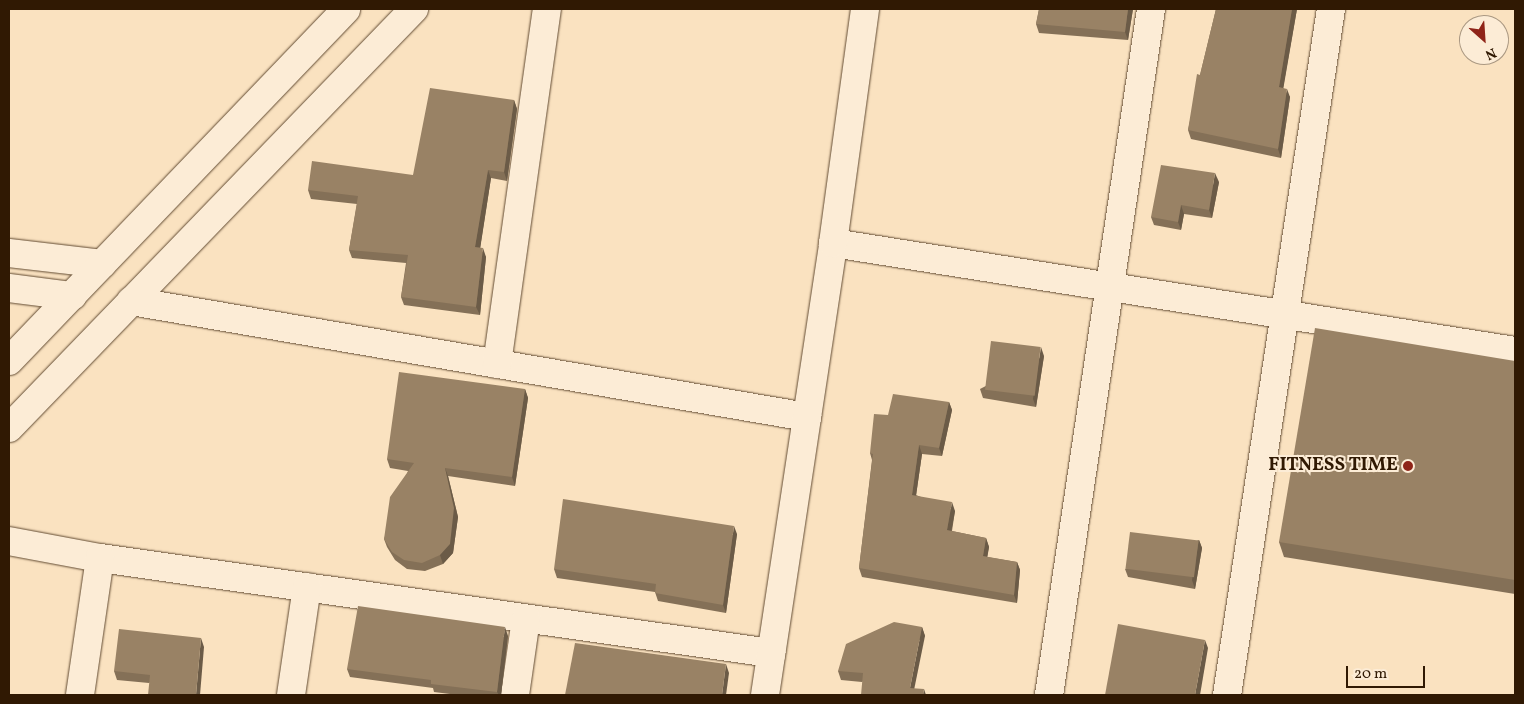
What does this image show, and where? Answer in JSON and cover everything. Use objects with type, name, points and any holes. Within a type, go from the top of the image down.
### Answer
[{"type":"street","points":[[9,362],[346,9]]},
{"type":"street","points":[[9,428],[414,9]]},
{"type":"street","points":[[497,364],[547,9]]},
{"type":"street","points":[[765,695],[834,244],[865,9]]},
{"type":"street","points":[[1048,695],[1151,9]]},
{"type":"street","points":[[1227,695],[1331,9]]},
{"type":"street","points":[[834,244],[1515,351]]},
{"type":"street","points":[[9,253],[102,264]]},
{"type":"street","points":[[9,288],[72,296]]},
{"type":"street","points":[[131,301],[807,417]]},
{"type":"street","points":[[9,541],[100,558],[771,653]]},
{"type":"street","points":[[80,695],[100,558]]},
{"type":"street","points":[[291,695],[307,587]]},
{"type":"street","points":[[515,695],[526,619]]},
{"type":"building","points":[[1039,9],[1128,9],[1125,32],[1036,24]]},
{"type":"building","points":[[1216,9],[1292,9],[1279,87],[1287,89],[1278,149],[1188,130],[1197,74],[1200,75]]},
{"type":"building","points":[[430,88],[514,100],[504,172],[488,170],[475,247],[483,248],[476,307],[401,297],[408,255],[349,250],[358,196],[308,190],[312,161],[413,175]]},
{"type":"building","points":[[1161,165],[1215,173],[1209,210],[1181,205],[1178,222],[1151,217]]},
{"type":"building","name":"FITNESS TIME","points":[[1315,328],[1515,361],[1515,580],[1279,542]]},
{"type":"building","points":[[991,341],[1041,347],[1035,396],[985,390]]},
{"type":"building","points":[[399,372],[525,389],[512,477],[445,468],[454,508],[450,544],[440,555],[422,563],[404,560],[392,552],[384,539],[390,497],[414,463],[387,459]]},
{"type":"building","points":[[893,394],[949,402],[939,448],[919,445],[912,495],[952,502],[947,530],[986,538],[983,556],[1017,562],[1014,595],[859,568],[873,454],[870,453],[874,414],[888,415]]},
{"type":"building","points":[[563,499],[734,526],[723,605],[655,593],[656,584],[554,569]]},
{"type":"building","points":[[1130,532],[1198,540],[1194,577],[1125,569]]},
{"type":"building","points":[[358,606],[505,627],[497,692],[431,684],[431,680],[347,669]]},
{"type":"building","points":[[894,622],[922,627],[910,688],[924,689],[923,695],[861,695],[863,673],[838,671],[846,644]]},
{"type":"building","points":[[1118,624],[1205,640],[1195,695],[1105,695]]},
{"type":"building","points":[[119,629],[201,638],[196,695],[148,695],[150,675],[114,671]]},
{"type":"building","points":[[575,643],[726,664],[722,695],[565,695]]},
{"type":"place","name":"FITNESS TIME","points":[[1408,466]]}]
